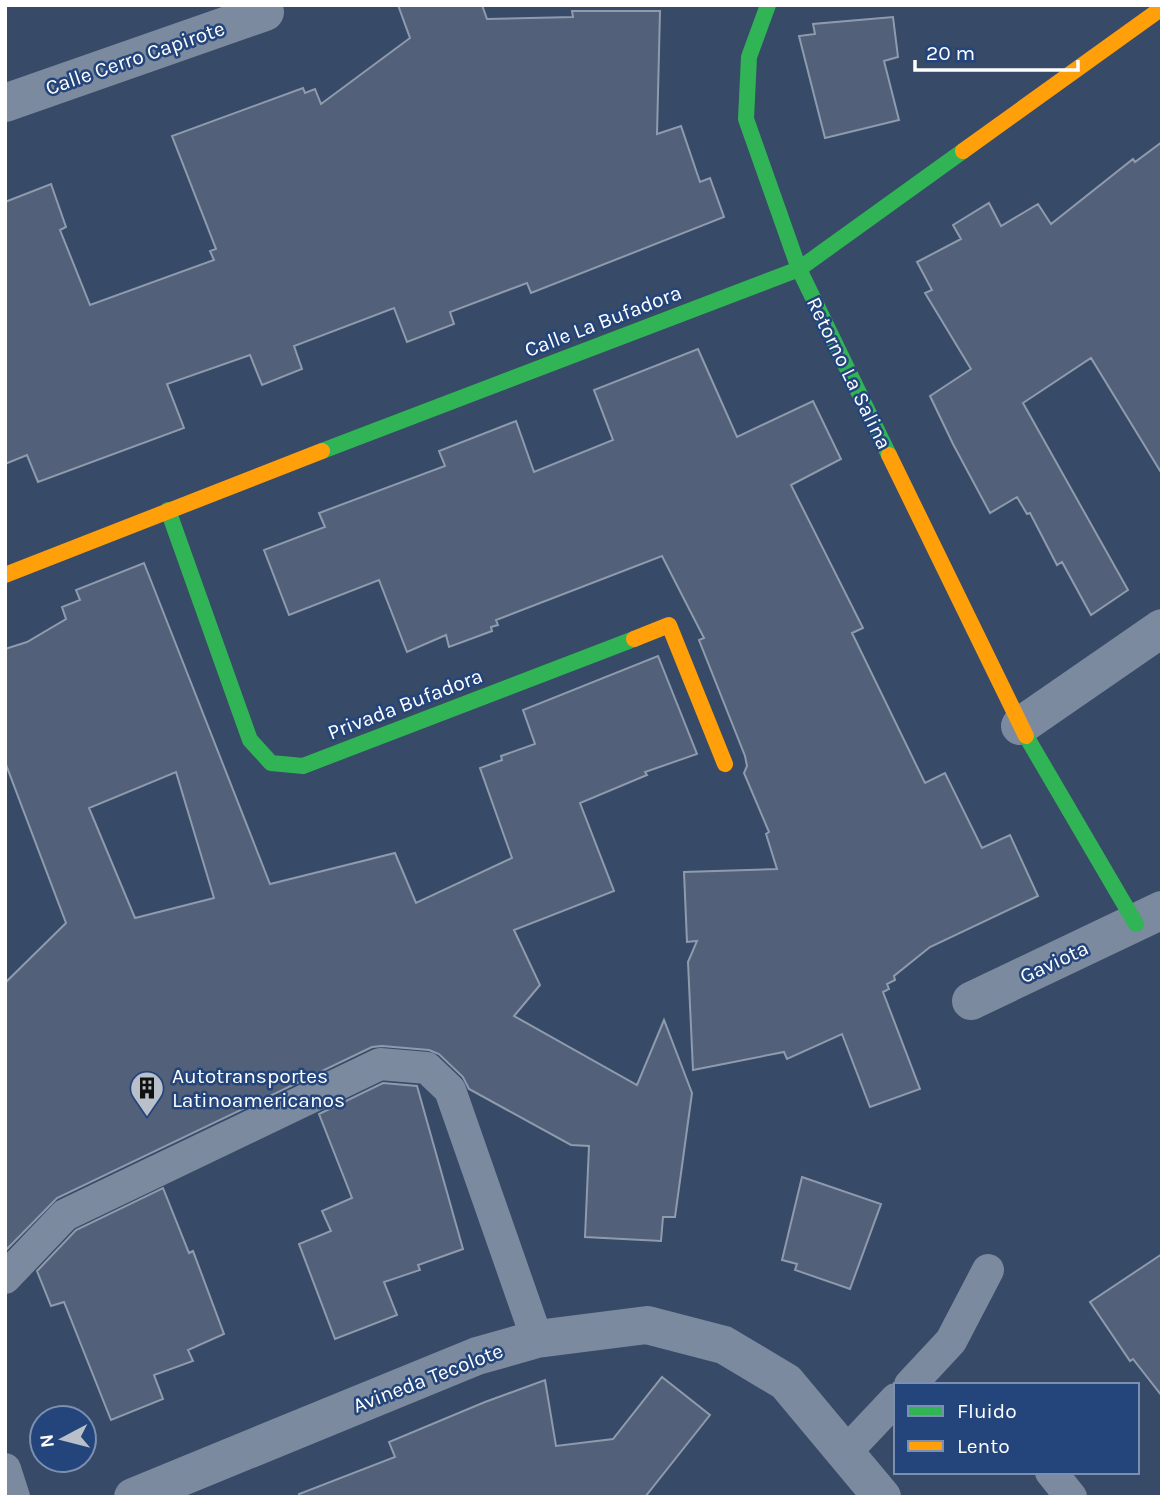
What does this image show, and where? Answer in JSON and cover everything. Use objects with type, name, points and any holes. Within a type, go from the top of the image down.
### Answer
[{"type":"street","name":"Retorno La Salina","points":[[768,5],[749,57],[746,118],[799,269],[1020,726],[1149,917]]},
{"type":"street","name":"Calle La Bufadora","points":[[5,575],[169,509],[799,269],[1162,8]]},
{"type":"street","name":"Calle Cerro Capirote","points":[[5,103],[265,12]]},
{"type":"street","name":"Privada Bufadora","points":[[169,509],[250,740],[271,763],[303,766],[669,625],[725,764]]},
{"type":"street","points":[[1020,726],[1162,628]]},
{"type":"street","name":"Gaviota","points":[[971,1001],[1149,917]]},
{"type":"street","name":"Avineda Tecolote","points":[[133,1497],[477,1356],[537,1339],[647,1325],[724,1345],[786,1382],[882,1497]]},
{"type":"lane","points":[[5,1278],[65,1215],[380,1064],[427,1068],[450,1090],[537,1339]]},
{"type":"lane","points":[[911,1383],[951,1341],[988,1270]]},
{"type":"lane","points":[[845,1453],[894,1401]]},
{"type":"lane","points":[[5,1469],[14,1497]]},
{"type":"lane","points":[[1053,1474],[1070,1497]]},
{"type":"building","points":[[398,5],[482,5],[487,19],[573,17],[572,11],[660,11],[657,134],[681,126],[700,182],[710,178],[724,217],[531,293],[527,283],[450,312],[454,324],[407,342],[394,308],[294,346],[302,369],[262,385],[250,355],[167,384],[184,428],[38,482],[27,455],[5,464],[5,202],[51,184],[66,227],[60,230],[90,305],[214,260],[210,251],[216,249],[172,136],[303,88],[305,93],[315,89],[321,104],[410,38]]},
{"type":"building","points":[[893,17],[898,57],[884,61],[899,120],[825,138],[799,36],[815,34],[813,24]]},
{"type":"building","points":[[1162,142],[1162,474],[1091,358],[1023,403],[1128,590],[1091,615],[1062,562],[1057,565],[1030,513],[1027,514],[1017,497],[990,513],[953,444],[930,396],[971,369],[925,293],[932,290],[917,262],[961,239],[953,225],[989,203],[1001,226],[1038,204],[1051,224],[1133,159],[1135,162]]},
{"type":"building","points":[[698,349],[737,437],[813,401],[841,459],[791,485],[863,628],[852,633],[925,783],[945,773],[982,848],[1010,835],[1038,896],[930,947],[894,976],[895,980],[887,984],[889,989],[883,992],[920,1089],[870,1107],[842,1034],[787,1059],[784,1052],[693,1070],[688,962],[697,941],[687,942],[684,872],[777,869],[766,834],[769,832],[744,773],[747,766],[745,756],[699,640],[704,638],[662,556],[496,620],[498,625],[491,627],[492,631],[449,647],[446,635],[407,652],[379,580],[289,615],[264,550],[325,527],[319,513],[445,466],[439,451],[516,421],[534,472],[613,440],[594,390]]},
{"type":"building","points":[[144,563],[270,884],[395,853],[416,903],[512,858],[480,768],[502,760],[501,756],[535,744],[523,710],[658,656],[697,754],[645,772],[647,775],[580,803],[614,891],[514,930],[540,985],[514,1016],[637,1085],[664,1020],[692,1093],[675,1217],[663,1217],[661,1241],[585,1237],[589,1146],[571,1145],[469,1089],[463,1077],[439,1054],[429,1050],[382,1046],[372,1047],[57,1198],[5,1251],[5,983],[66,923],[5,762],[5,649],[27,642],[66,619],[62,607],[80,600],[76,590]],"holes":[[[176,772],[214,898],[135,918],[89,808]]]},
{"type":"building","points":[[383,1083],[417,1086],[463,1249],[418,1265],[420,1270],[384,1282],[397,1315],[335,1339],[299,1244],[331,1231],[322,1211],[352,1198],[319,1114]]},
{"type":"building","points":[[802,1177],[881,1204],[850,1289],[795,1270],[797,1264],[782,1260]]},
{"type":"building","points":[[163,1188],[189,1253],[193,1251],[224,1334],[188,1350],[193,1361],[154,1375],[163,1399],[111,1420],[64,1302],[51,1306],[37,1271],[76,1230]]},
{"type":"building","points":[[1162,1254],[1162,1396],[1133,1359],[1130,1361],[1090,1302]]},
{"type":"building","points":[[662,1377],[710,1415],[645,1497],[300,1497],[299,1494],[395,1457],[389,1442],[545,1380],[556,1446],[613,1439]]},
{"type":"traffic: fast","points":[[768,5],[749,57],[746,119],[799,269],[889,455]]},
{"type":"traffic: fast","points":[[322,451],[799,269],[963,151]]},
{"type":"traffic: fast","points":[[168,510],[250,740],[271,763],[303,766],[634,639]]},
{"type":"traffic: fast","points":[[1026,736],[1136,924]]},
{"type":"traffic: slow","points":[[963,151],[1162,8]]},
{"type":"traffic: slow","points":[[5,575],[322,451]]},
{"type":"traffic: slow","points":[[889,455],[1026,736]]},
{"type":"traffic: slow","points":[[634,639],[669,625],[725,764]]},
{"type":"place","name":"Autotransportes Latinoamericanos","points":[[147,1118]]}]
